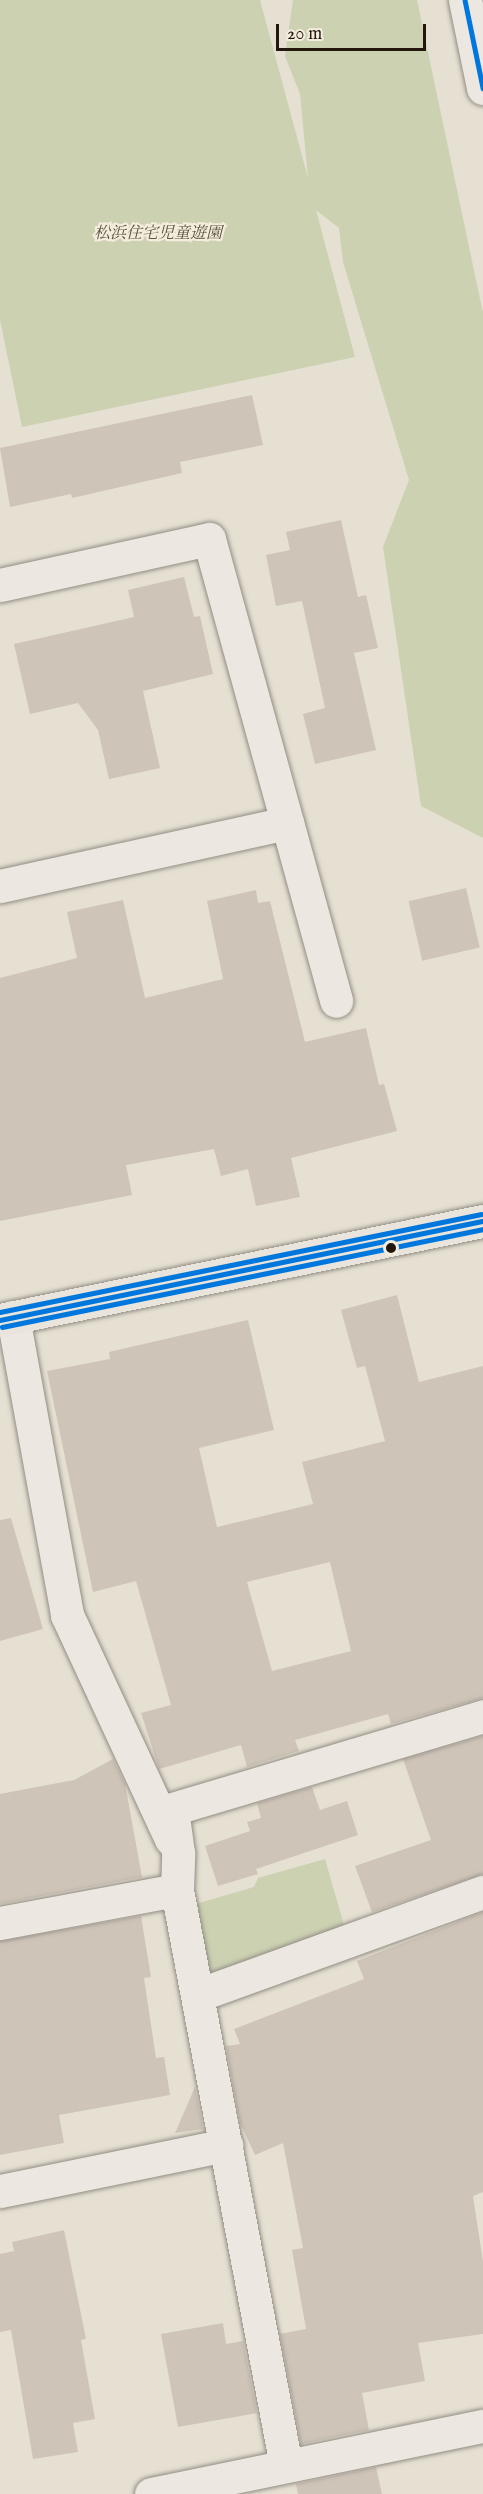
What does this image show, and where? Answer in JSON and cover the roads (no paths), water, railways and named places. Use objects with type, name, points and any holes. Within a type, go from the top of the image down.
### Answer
[{"type":"highway","points":[[7,1318],[483,1221]]},
{"type":"street","points":[[465,0],[483,88]]},
{"type":"street","points":[[0,585],[209,539],[336,1001]]},
{"type":"street","points":[[0,886],[287,823]]},
{"type":"street","points":[[7,1318],[67,1615],[178,1853]]},
{"type":"street","points":[[286,2466],[177,1890],[178,1853],[172,1809],[483,1716]]},
{"type":"street","points":[[0,1923],[177,1890]]},
{"type":"street","points":[[198,1995],[483,1892]]},
{"type":"street","points":[[0,2191],[226,2145]]},
{"type":"street","points":[[151,2494],[483,2426]]},
{"type":"park label","name":"松浜住宅児童遊園","points":[[158,234]]}]
